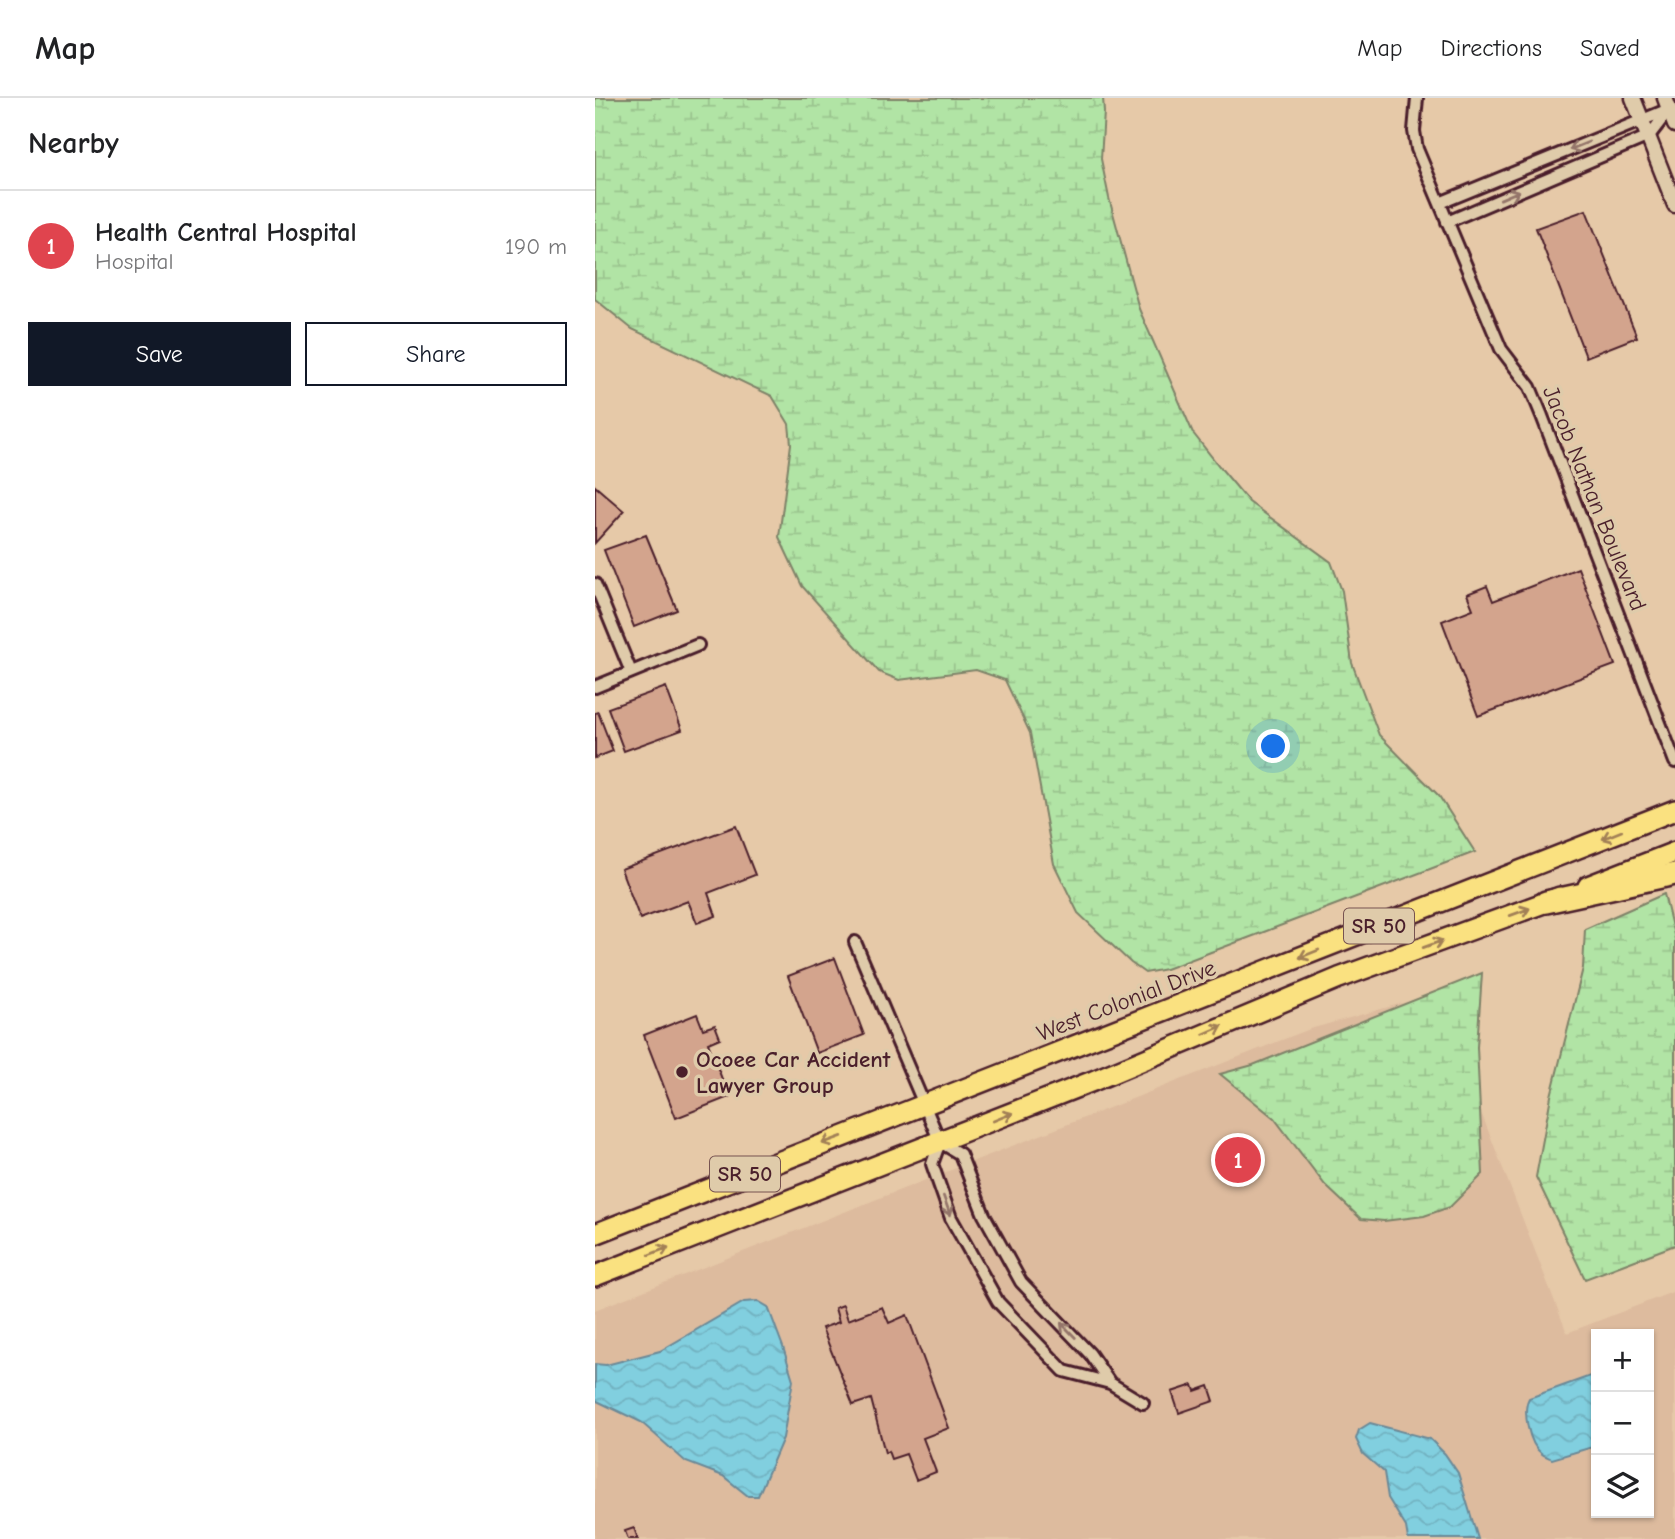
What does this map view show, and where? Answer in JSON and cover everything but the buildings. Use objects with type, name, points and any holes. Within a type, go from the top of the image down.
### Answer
[{"type":"highway","name":"West Colonial Drive","points":[[595,1234],[1675,810]]},
{"type":"highway","name":"SR 50","points":[[595,1276],[1147,1059],[1303,992],[1675,852]]},
{"type":"highway","points":[[1546,902],[1675,874]]},
{"type":"street","name":"Jacob Nathan Boulevard","points":[[1417,98],[1414,131],[1417,149],[1501,349],[1530,387],[1675,762]]},
{"type":"street","points":[[1633,98],[1675,205]]},
{"type":"street","points":[[1440,203],[1642,120],[1667,104]]},
{"type":"street","points":[[1667,104],[1675,125]]},
{"type":"street","points":[[1447,222],[1649,136],[1667,104]]},
{"type":"street","points":[[595,584],[631,672]]},
{"type":"street","points":[[595,687],[698,645]]},
{"type":"street","points":[[855,942],[940,1142],[960,1153],[984,1215],[1021,1282],[1090,1354],[1110,1383]]},
{"type":"street","points":[[940,1142],[932,1164],[951,1218],[998,1302],[1064,1371],[1110,1383],[1143,1403]]},
{"type":"shaded area","points":[[1435,994],[1567,1333],[1675,1291],[1675,1539],[595,1539],[595,1310],[1310,1029]]},
{"type":"green space","points":[[595,98],[1103,98],[1101,159],[1109,198],[1139,309],[1193,433],[1249,502],[1331,562],[1342,591],[1352,663],[1379,735],[1439,796],[1475,852],[1166,969],[1145,973],[1131,963],[1078,913],[1054,864],[1030,733],[1005,680],[976,670],[899,680],[879,672],[802,586],[779,537],[791,444],[789,424],[772,396],[632,329],[595,299]]},
{"type":"green space","points":[[1664,894],[1675,939],[1675,1245],[1585,1279],[1536,1177],[1551,1096],[1583,968],[1585,929]]},
{"type":"green space","points":[[1482,973],[1477,1047],[1483,1174],[1450,1207],[1424,1216],[1384,1221],[1361,1219],[1325,1185],[1274,1118],[1220,1074],[1253,1065]]},
{"type":"water","points":[[758,1301],[768,1307],[793,1380],[783,1438],[758,1496],[748,1496],[723,1476],[686,1462],[641,1422],[595,1400],[595,1364],[606,1365],[660,1351],[744,1302]]},
{"type":"water","points":[[1591,1376],[1591,1447],[1552,1459],[1543,1455],[1533,1442],[1528,1427],[1526,1411],[1529,1398]]},
{"type":"water","points":[[1370,1423],[1430,1439],[1445,1454],[1458,1473],[1478,1539],[1408,1539],[1406,1527],[1388,1498],[1384,1472],[1363,1454],[1356,1439],[1359,1430]]},
{"type":"place","name":"Ocoee Car Accident Lawyer Group","points":[[682,1072]]},
{"type":"place","name":"Health Central Hospital","points":[[1238,1160]]}]
